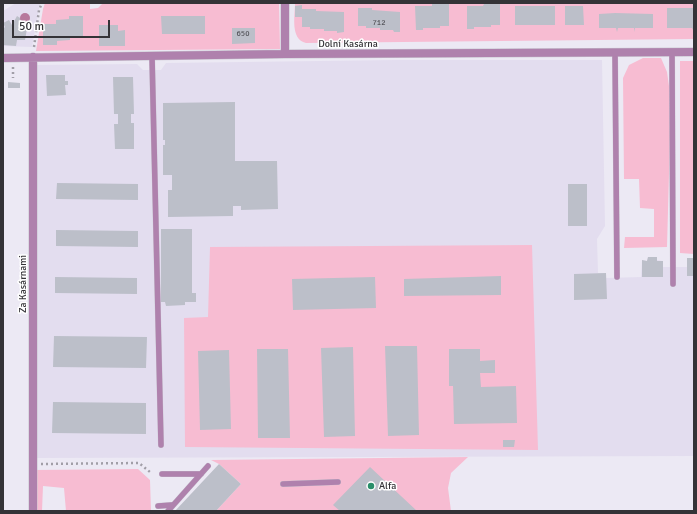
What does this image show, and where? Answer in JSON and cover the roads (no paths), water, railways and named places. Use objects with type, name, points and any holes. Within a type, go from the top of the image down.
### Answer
[{"type":"street","points":[[285,3],[285,54]]},
{"type":"street","name":"Dolní Kasárna","points":[[3,58],[285,54],[694,52]]},
{"type":"street","name":"Za Kasárnami","points":[[33,58],[33,511]]},
{"type":"lane","points":[[672,52],[673,284]]},
{"type":"lane","points":[[615,53],[617,278]]},
{"type":"lane","points":[[152,56],[161,445]]},
{"type":"lane","points":[[168,511],[208,466]]},
{"type":"lane","points":[[162,474],[201,474]]},
{"type":"lane","points":[[283,484],[338,482]]},
{"type":"lane","points":[[158,506],[172,505]]},
{"type":"place","name":"Alfa","points":[[371,486]]}]
